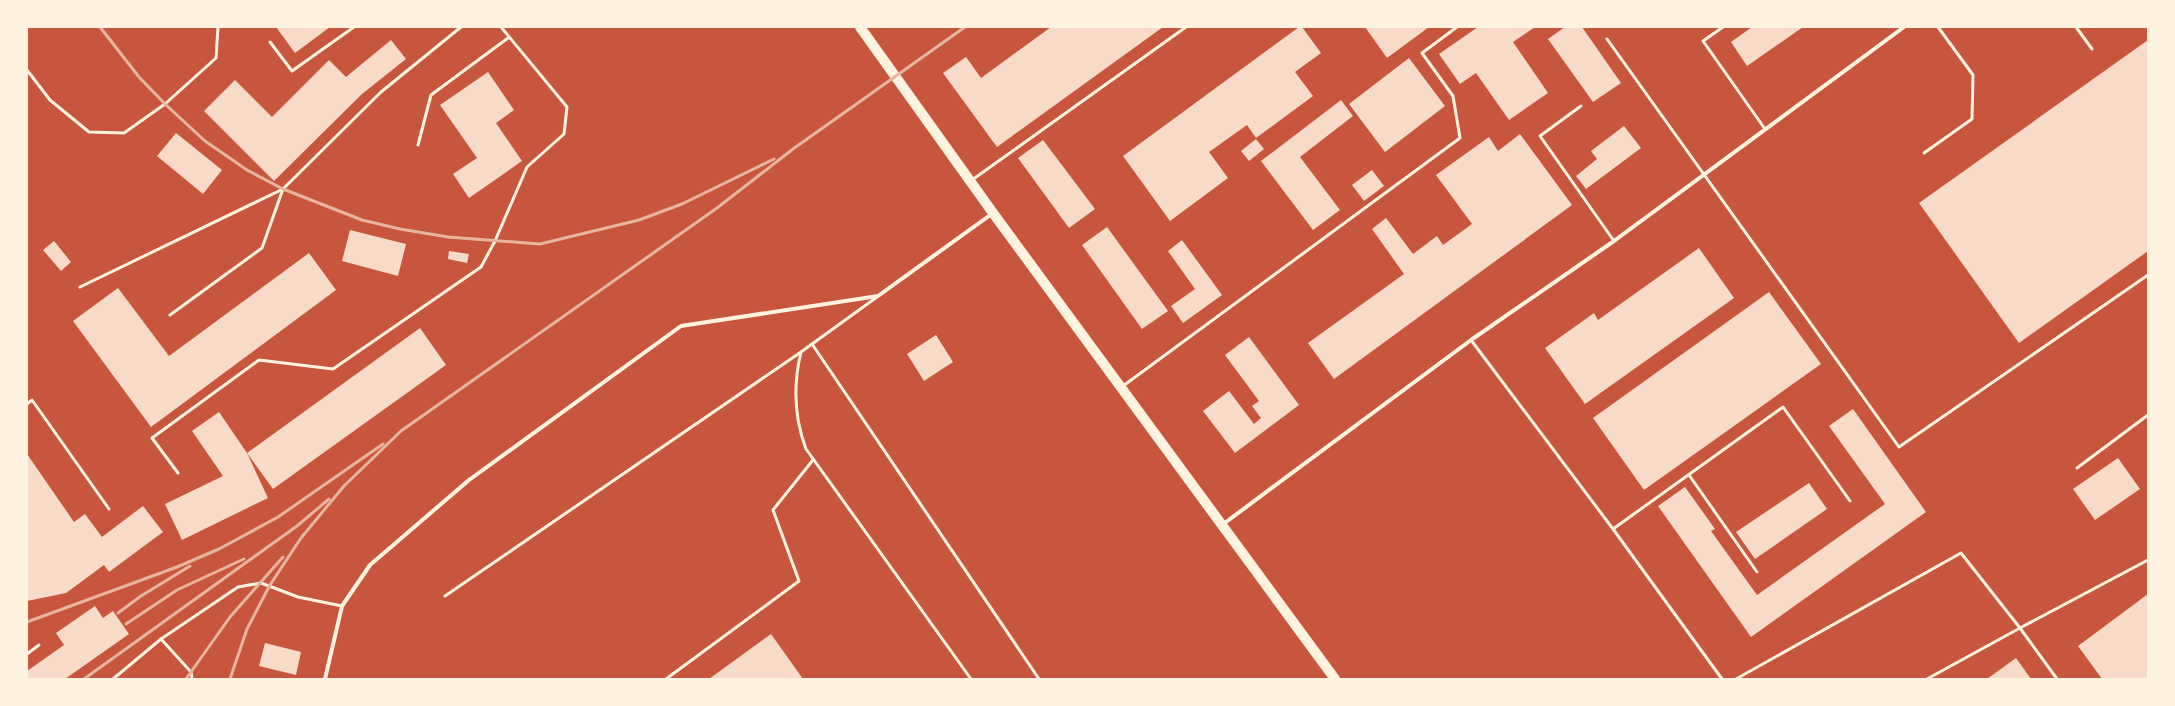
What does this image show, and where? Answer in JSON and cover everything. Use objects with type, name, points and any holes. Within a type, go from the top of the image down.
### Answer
[{"type":"main road","points":[[860,27],[993,213],[1335,679]]},
{"type":"street","points":[[1222,525],[1471,340],[1614,241],[1904,27]]},
{"type":"street","points":[[325,679],[342,606],[370,565],[469,480],[681,326],[878,296],[993,213]]},
{"type":"lane","points":[[27,70],[50,100],[89,132],[124,133],[165,104],[216,58],[218,27]]},
{"type":"lane","points":[[270,42],[292,71],[354,27]]},
{"type":"lane","points":[[80,287],[283,189],[382,92],[461,27]]},
{"type":"lane","points":[[178,473],[152,438],[260,360],[333,369],[481,267],[495,241],[527,167],[564,134],[568,106],[508,38],[501,27]]},
{"type":"lane","points":[[971,181],[1186,27]]},
{"type":"lane","points":[[1122,387],[1460,138],[1453,96],[1422,53],[1457,27]]},
{"type":"lane","points":[[1723,27],[1703,41],[1765,129]]},
{"type":"lane","points":[[1924,153],[1972,119],[1973,75],[1938,27]]},
{"type":"lane","points":[[2076,27],[2092,50]]},
{"type":"lane","points":[[418,145],[432,95],[508,38]]},
{"type":"lane","points":[[1608,40],[1899,447],[2148,275]]},
{"type":"lane","points":[[1581,106],[1540,136],[1614,241]]},
{"type":"lane","points":[[170,315],[262,248],[283,189]]},
{"type":"lane","points":[[445,596],[801,352],[878,296]]},
{"type":"lane","points":[[1471,340],[1614,529],[1722,679]]},
{"type":"lane","points":[[812,344],[1039,679]]},
{"type":"lane","points":[[801,352],[797,367],[795,397],[798,429],[806,449],[971,679]]},
{"type":"lane","points":[[27,404],[32,400],[109,509]]},
{"type":"lane","points":[[1614,529],[1784,407],[1850,501]]},
{"type":"lane","points":[[2077,468],[2148,415]]},
{"type":"lane","points":[[666,679],[799,581],[773,510],[813,460]]},
{"type":"lane","points":[[1689,474],[1757,572]]},
{"type":"lane","points":[[1736,679],[1960,553],[2020,628],[2057,679]]},
{"type":"lane","points":[[1927,679],[2148,560]]},
{"type":"lane","points":[[113,679],[161,639],[238,587],[261,583],[298,597],[342,606]]},
{"type":"lane","points":[[161,639],[191,672],[192,679]]},
{"type":"lane","points":[[27,654],[39,645]]},
{"type":"building","points":[[276,27],[330,27],[295,53]]},
{"type":"building","points":[[1051,27],[1163,27],[997,147],[943,73],[966,57],[981,78]]},
{"type":"building","points":[[1299,27],[1302,27],[1321,53],[1295,72],[1313,96],[1256,138],[1247,125],[1209,152],[1228,178],[1170,221],[1123,156]]},
{"type":"building","points":[[1365,27],[1429,27],[1387,58]]},
{"type":"building","points":[[1478,27],[1535,27],[1513,42],[1548,93],[1509,120],[1476,73],[1460,84],[1439,54]]},
{"type":"building","points":[[1565,27],[1582,27],[1621,83],[1593,102],[1548,39]]},
{"type":"building","points":[[1752,27],[1803,27],[1747,66],[1731,42]]},
{"type":"building","points":[[391,40],[406,59],[362,94],[274,181],[204,111],[235,80],[272,117],[329,60],[346,77]]},
{"type":"building","points":[[2148,40],[2148,251],[2019,343],[1919,203]]},
{"type":"building","points":[[1409,58],[1445,106],[1385,152],[1349,104]]},
{"type":"building","points":[[488,72],[514,110],[496,123],[522,161],[469,198],[453,174],[477,158],[440,105]]},
{"type":"building","points":[[1341,100],[1353,116],[1300,157],[1340,210],[1313,230],[1261,161]]},
{"type":"building","points":[[1624,126],[1641,148],[1586,189],[1576,176],[1597,159],[1591,151]]},
{"type":"building","points":[[176,133],[222,170],[203,194],[157,156]]},
{"type":"building","points":[[1520,134],[1572,205],[1334,379],[1308,343],[1404,274],[1372,229],[1386,218],[1413,254],[1437,236],[1443,245],[1472,224],[1436,175],[1489,137],[1498,151]]},
{"type":"building","points":[[1256,139],[1264,149],[1249,161],[1241,151]]},
{"type":"building","points":[[1043,140],[1095,209],[1069,228],[1018,158]]},
{"type":"building","points":[[1372,170],[1384,186],[1364,201],[1352,185]]},
{"type":"building","points":[[1107,227],[1168,311],[1142,329],[1082,245]]},
{"type":"building","points":[[350,230],[406,244],[398,276],[342,261]]},
{"type":"building","points":[[1182,240],[1222,295],[1183,323],[1171,306],[1195,289],[1168,251]]},
{"type":"building","points":[[54,241],[71,262],[61,271],[43,250]]},
{"type":"building","points":[[1699,248],[1734,298],[1585,404],[1545,348],[1594,313],[1598,320]]},
{"type":"building","points":[[449,251],[469,254],[467,263],[448,259]]},
{"type":"building","points":[[309,253],[336,290],[151,427],[73,321],[118,288],[169,356]]},
{"type":"building","points":[[1769,292],[1821,364],[1644,490],[1593,418]]},
{"type":"building","points":[[420,328],[446,365],[273,489],[247,453]]},
{"type":"building","points":[[936,335],[953,362],[924,381],[907,354]]},
{"type":"building","points":[[1249,337],[1299,405],[1235,453],[1203,411],[1229,391],[1254,424],[1261,418],[1252,406],[1259,401],[1225,355]]},
{"type":"building","points":[[1853,409],[1926,512],[1751,637],[1658,506],[1685,487],[1715,529],[1711,531],[1757,595],[1885,504],[1829,426]]},
{"type":"building","points":[[219,412],[247,453],[268,498],[182,540],[165,504],[223,476],[192,431]]},
{"type":"building","points":[[27,454],[74,522],[85,514],[102,537],[143,506],[163,532],[109,572],[104,565],[66,593],[27,601]]},
{"type":"building","points":[[2118,458],[2140,489],[2095,520],[2073,489]]},
{"type":"building","points":[[1809,483],[1827,509],[1755,559],[1736,532]]},
{"type":"building","points":[[2148,594],[2148,679],[2102,679],[2078,646]]},
{"type":"building","points":[[95,606],[103,618],[113,611],[129,634],[65,679],[27,679],[27,671],[64,645],[56,633]]},
{"type":"building","points":[[771,634],[803,679],[709,679]]},
{"type":"building","points":[[265,643],[301,652],[296,675],[259,666]]},
{"type":"building","points":[[2016,658],[2031,679],[1987,679]]},
{"type":"railway","points":[[100,27],[139,77],[165,104],[205,141],[247,170],[283,189],[362,220],[400,229],[448,237],[540,244],[639,220],[682,204],[774,159]]},
{"type":"railway","points":[[230,679],[247,629],[270,585],[301,538],[344,486],[401,431],[717,208],[793,149],[965,27]]},
{"type":"railway","points":[[27,622],[177,567],[219,549],[278,517],[383,444]]},
{"type":"railway","points":[[84,679],[297,526],[329,499]]},
{"type":"railway","points":[[186,679],[230,617],[283,557]]},
{"type":"railway","points":[[126,624],[177,590],[244,559]]},
{"type":"railway","points":[[118,613],[141,596],[190,566]]}]
